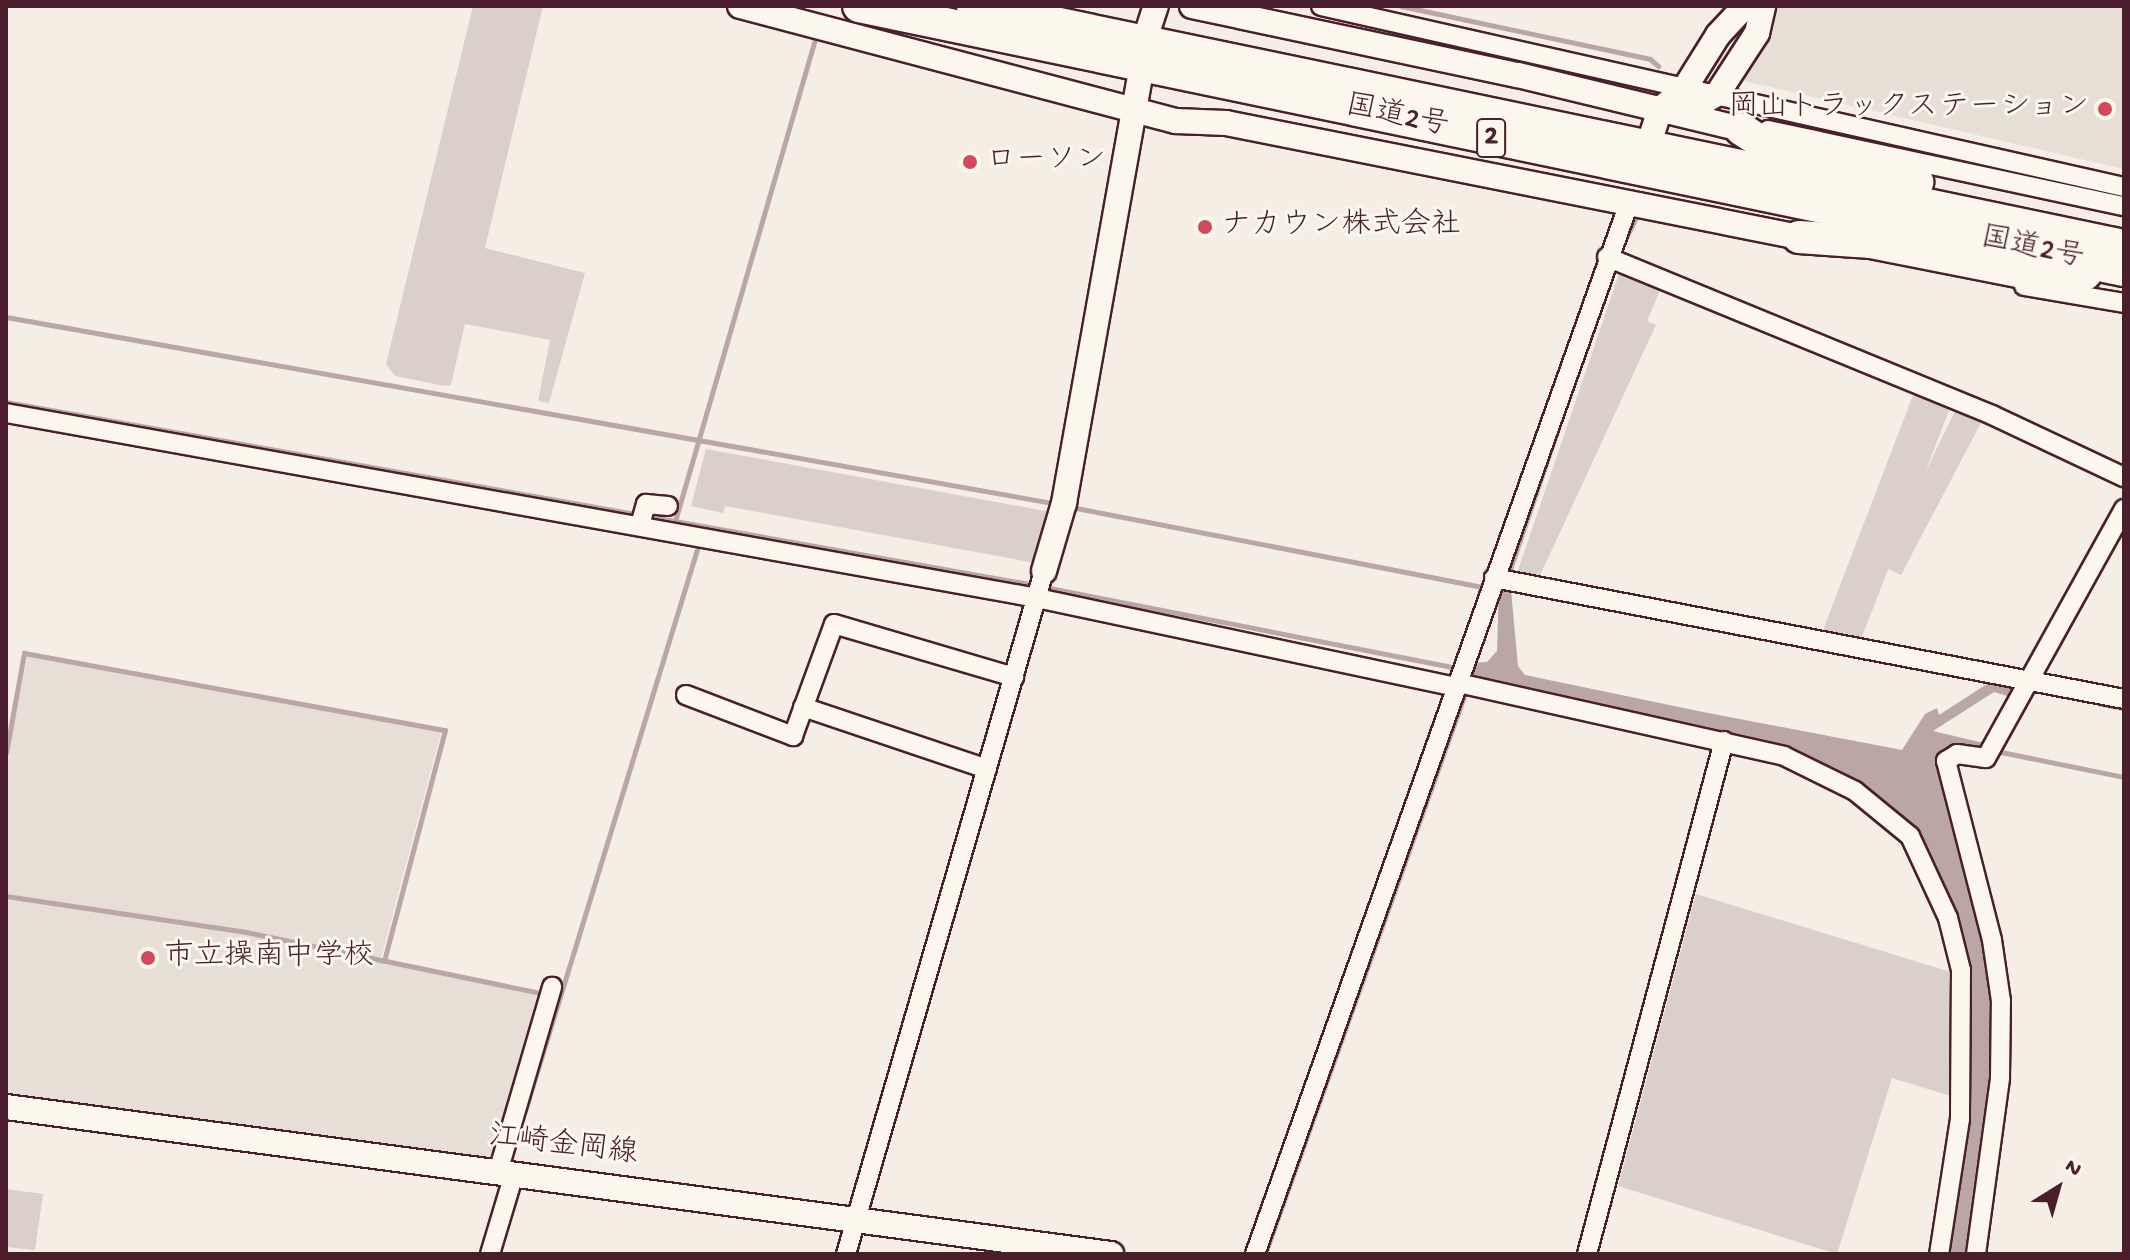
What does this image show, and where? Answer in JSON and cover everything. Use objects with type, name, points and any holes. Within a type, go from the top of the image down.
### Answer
[{"type":"highway","name":"国道2号","points":[[859,6],[2124,270]]},
{"type":"highway","name":"国道2号","points":[[973,6],[2110,243]]},
{"type":"highway","points":[[1741,129],[1764,144],[2063,218],[2110,243]]},
{"type":"highway","points":[[1799,237],[1871,242],[2037,275],[2124,270]]},
{"type":"street","points":[[740,6],[1132,109],[1632,194],[1799,237],[2124,303]]},
{"type":"street","points":[[1192,6],[1741,129],[2124,187]]},
{"type":"street","points":[[1321,6],[1688,85],[1726,89],[2124,206]]},
{"type":"street","points":[[1652,134],[1660,109],[1688,85],[1711,44],[1745,6]]},
{"type":"street","points":[[1660,109],[1700,104],[1726,89],[1757,33],[1763,6]]},
{"type":"street","points":[[846,1254],[1064,503],[1139,80]]},
{"type":"street","points":[[1726,89],[1741,129]]},
{"type":"street","points":[[1255,1254],[1502,580],[1614,260],[1632,194]]},
{"type":"street","points":[[1614,260],[1992,415],[2124,477]]},
{"type":"street","points":[[6,413],[642,518],[701,538],[1037,596],[1463,681],[1784,756],[1855,791],[1910,836],[1930,872],[1960,959],[1964,1018],[1960,1119],[1939,1254]]},
{"type":"street","points":[[642,518],[668,506]]},
{"type":"street","points":[[1976,1254],[2000,1078],[2001,1001],[1992,940],[1945,767],[1950,756],[1986,758],[2035,680],[2124,509]]},
{"type":"street","points":[[1502,580],[2011,681],[2035,680],[2124,699]]},
{"type":"street","points":[[686,695],[793,736],[834,624],[1014,677]]},
{"type":"street","points":[[803,707],[987,769]]},
{"type":"street","points":[[1587,1254],[1724,741]]},
{"type":"street","points":[[490,1254],[506,1173],[552,987]]},
{"type":"street","name":"江崎金岡線","points":[[6,1107],[857,1217],[1111,1254]]},
{"type":"shaded area","points":[[473,6],[543,6],[485,248],[585,273],[549,403],[538,401],[550,340],[465,324],[451,385],[445,386],[395,376],[386,364]]},
{"type":"shaded area","points":[[1772,6],[2124,6],[2124,169],[1744,81]]},
{"type":"shaded area","points":[[1625,272],[1661,288],[1647,321],[1656,325],[1536,584],[1515,579],[1619,274]]},
{"type":"shaded area","points":[[1915,390],[1951,404],[1855,655],[1819,641]]},
{"type":"shaded area","points":[[1957,407],[1983,419],[1901,575],[1880,565]]},
{"type":"shaded area","points":[[706,449],[1051,512],[1035,563],[725,506],[723,513],[691,506]]},
{"type":"shaded area","points":[[1499,587],[1511,590],[1518,666],[1525,675],[1703,712],[1902,750],[1925,714],[1937,708],[1939,715],[1990,682],[2019,690],[2014,698],[1994,692],[1933,731],[1988,744],[1984,752],[1950,747],[1937,763],[1984,938],[1997,1039],[1971,1254],[1944,1254],[1967,1098],[1971,1014],[1964,952],[1933,861],[1919,842],[1814,765],[1466,681],[1472,663],[1487,662],[1497,651]]},
{"type":"shaded area","points":[[27,656],[441,732],[380,962],[545,997],[497,1154],[488,1161],[6,1098],[6,765]]},
{"type":"shaded area","points":[[1696,894],[1954,973],[1954,1097],[1892,1078],[1837,1254],[1618,1186]]},
{"type":"shaded area","points":[[6,1189],[43,1194],[35,1250],[6,1247]]},
{"type":"waterway","points":[[1401,6],[1650,59],[1658,66]]},
{"type":"waterway","points":[[675,521],[814,41]]},
{"type":"waterway","points":[[1624,242],[1636,217]]},
{"type":"waterway","points":[[6,317],[1052,503]]},
{"type":"waterway","points":[[6,402],[1029,584],[1461,669]]},
{"type":"waterway","points":[[1507,578],[1558,428]]},
{"type":"waterway","points":[[1071,507],[1482,587]]},
{"type":"waterway","points":[[525,1111],[699,543]]},
{"type":"waterway","points":[[6,753],[24,653],[445,730],[384,961]]},
{"type":"waterway","points":[[1265,1254],[1467,688]]},
{"type":"waterway","points":[[2101,704],[2124,708]]},
{"type":"waterway","points":[[1996,751],[2124,777]]},
{"type":"waterway","points":[[6,896],[241,931],[544,994]]},
{"type":"place","name":"岡山トラックステーション","points":[[2105,109]]},
{"type":"place","name":"ローソン","points":[[970,162]]},
{"type":"place","name":"ナカウン株式会社","points":[[1205,227]]},
{"type":"place","name":"市立操南中学校","points":[[148,958]]}]
